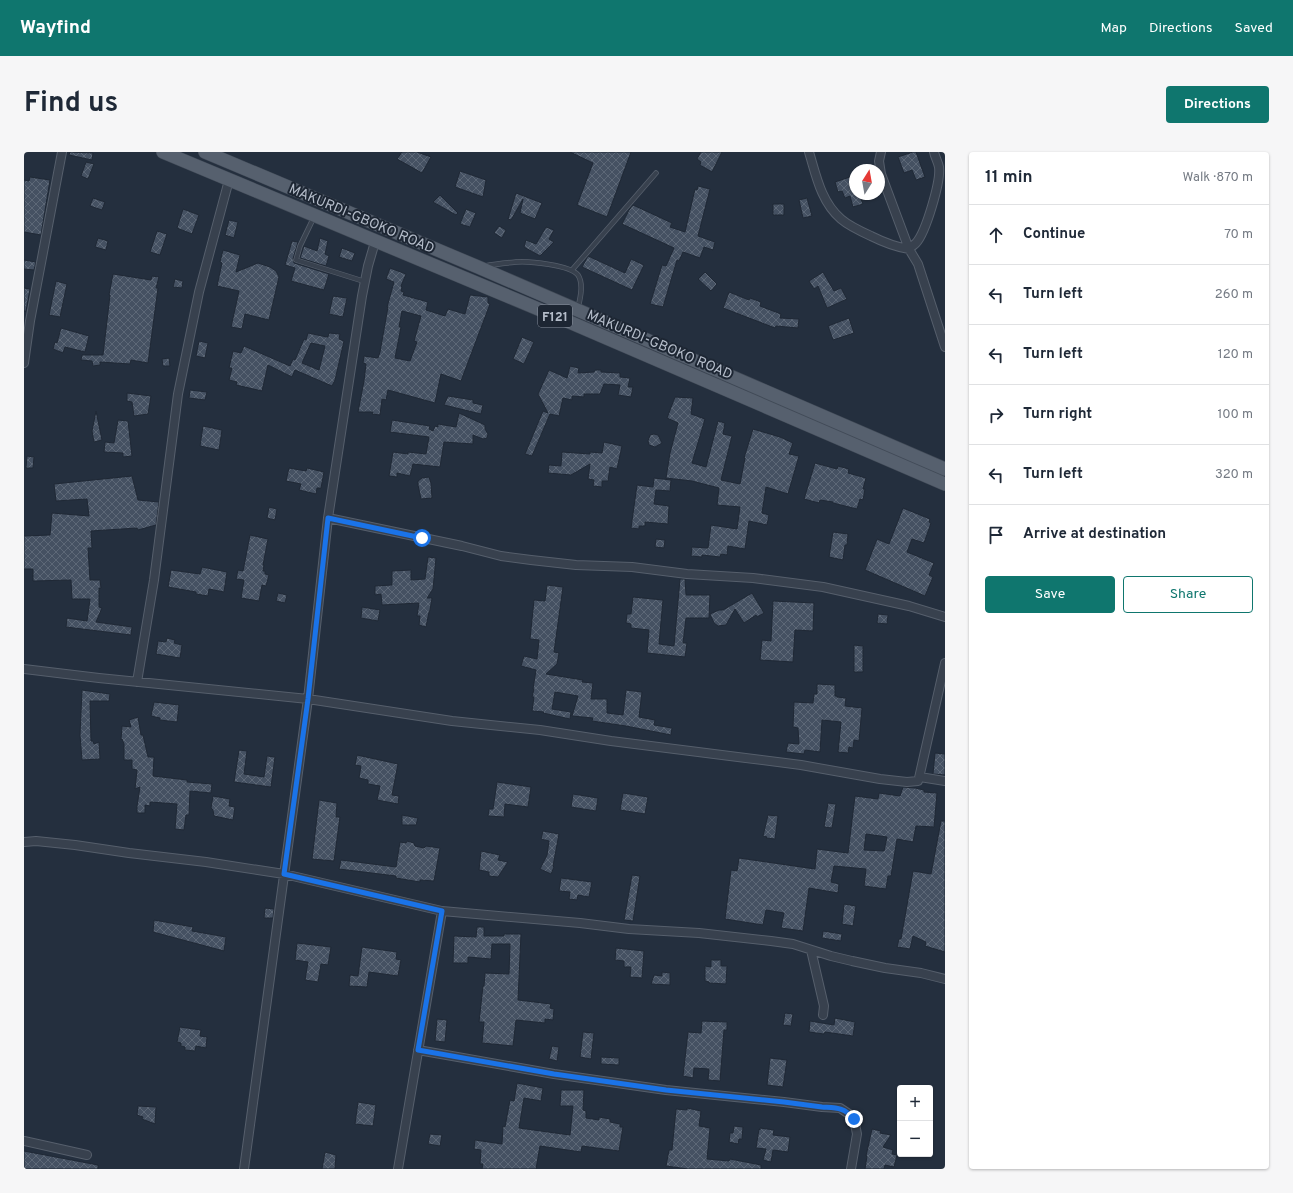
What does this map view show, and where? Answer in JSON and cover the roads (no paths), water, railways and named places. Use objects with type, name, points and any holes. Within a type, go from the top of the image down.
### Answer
[{"type":"main road","name":"MAKURDI-GBOKO ROAD","points":[[163,152],[375,242],[567,321],[945,484]]},
{"type":"main road","name":"F121","points":[[205,152],[478,267],[945,469]]},
{"type":"street","points":[[24,363],[30,321],[62,152]]},
{"type":"street","points":[[809,152],[820,188],[832,209],[841,219],[855,228],[889,244],[909,249]]},
{"type":"street","points":[[881,152],[879,161],[881,174],[909,249],[918,264],[945,345]]},
{"type":"street","points":[[909,249],[916,243],[923,231],[932,206],[939,179],[939,166],[934,152]]},
{"type":"street","points":[[138,682],[154,580],[178,394],[199,292],[229,180]]},
{"type":"street","points":[[244,1169],[308,699],[328,518],[362,296],[375,242]]},
{"type":"street","points":[[328,518],[501,556],[576,565],[632,567],[687,574],[753,578],[824,587],[909,606],[945,618]]},
{"type":"street","points":[[24,669],[308,699],[452,721],[540,730],[611,741],[801,765],[880,779],[907,782],[918,781],[920,777],[945,664]]},
{"type":"street","points":[[920,777],[945,781]]},
{"type":"street","points":[[24,842],[36,840],[206,862],[284,874],[442,911],[580,923],[629,929],[699,933],[793,944],[852,961],[885,968],[921,972],[945,979]]},
{"type":"street","points":[[398,1169],[442,911]]},
{"type":"street","points":[[812,950],[824,1006],[823,1015]]},
{"type":"street","points":[[418,1050],[554,1074],[666,1090],[840,1108],[854,1119],[857,1134],[851,1169]]},
{"type":"street","points":[[24,1141],[87,1154]]},
{"type":"lane","points":[[572,270],[656,173]]},
{"type":"lane","points":[[314,216],[300,246],[296,260],[366,282]]},
{"type":"lane","points":[[478,267],[517,262],[544,264],[572,270],[578,275],[580,281],[578,311]]}]
